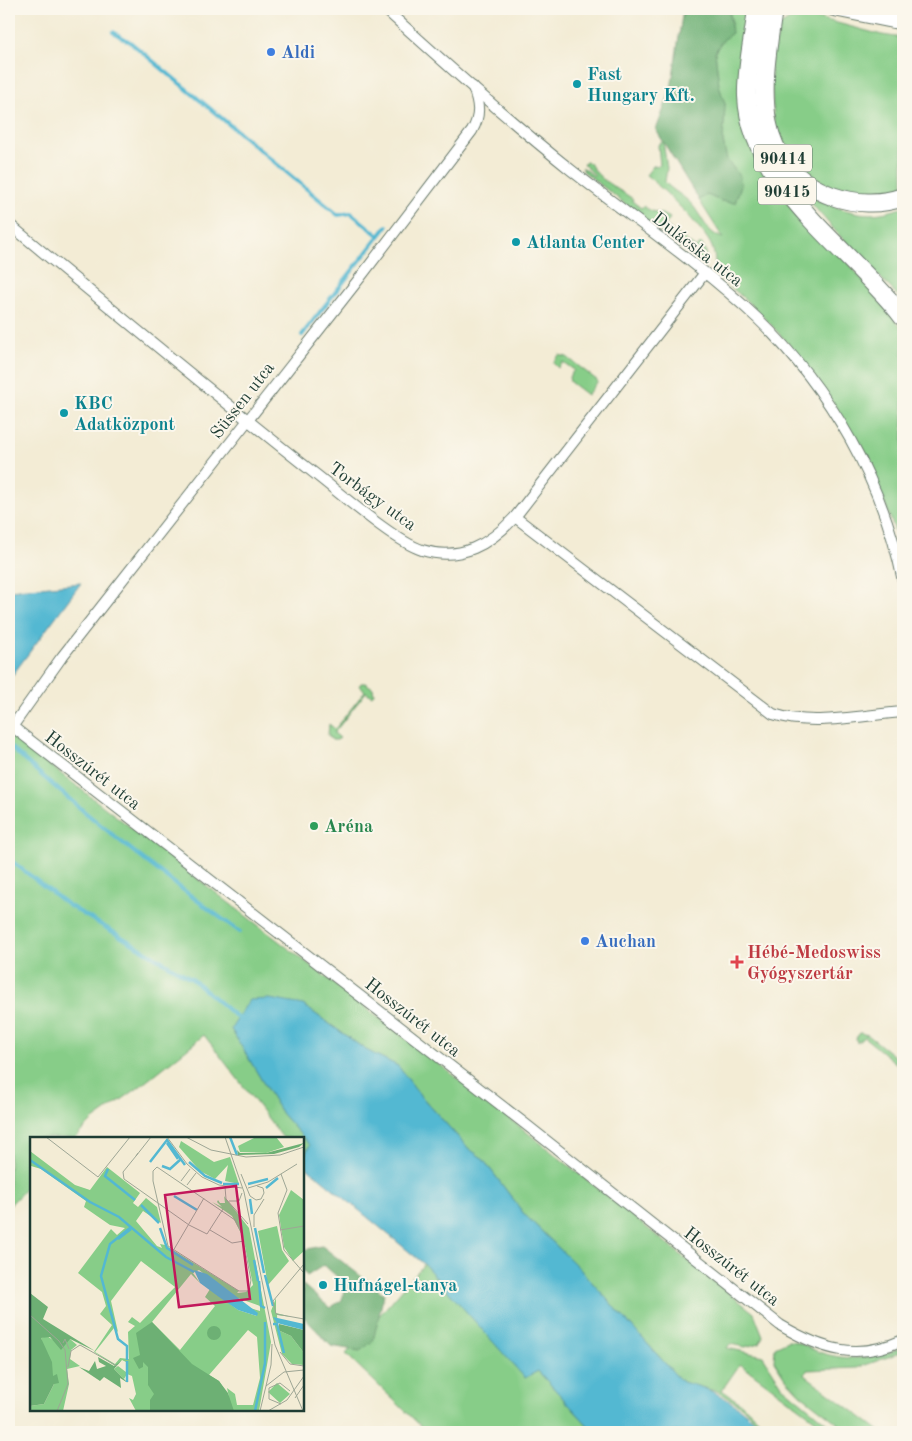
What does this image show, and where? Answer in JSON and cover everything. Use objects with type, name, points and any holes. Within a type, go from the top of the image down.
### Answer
[{"type":"highway","name":"90415","points":[[748,9],[766,21]]},
{"type":"highway","name":"90415","points":[[757,9],[766,21]]},
{"type":"highway","points":[[766,21],[786,9]]},
{"type":"highway","name":"90415","points":[[766,21],[747,96],[749,118],[761,152],[772,172],[791,196],[864,272],[903,318]]},
{"type":"highway","name":"90414","points":[[766,21],[763,100],[770,134],[786,163],[808,184],[843,200],[882,202],[903,197]]},
{"type":"street","name":"Dulácska utca","points":[[385,9],[473,88],[569,168],[730,294],[776,337],[826,400],[857,452],[875,491],[896,549],[903,581]]},
{"type":"street","points":[[834,9],[903,23]]},
{"type":"street","name":"Süssen utca","points":[[10,726],[247,420],[359,279],[472,131],[480,109],[473,88]]},
{"type":"street","name":"Torbágy utca","points":[[9,224],[247,420],[377,521],[421,550],[442,554],[461,553],[498,535],[515,517],[704,274]]},
{"type":"street","points":[[515,517],[773,714],[786,718],[808,720],[903,712]]},
{"type":"street","name":"Hosszúrét utca","points":[[10,726],[524,1123],[760,1309],[798,1335],[834,1350],[878,1349],[903,1340]]},
{"type":"green space","points":[[683,9],[729,9],[732,33],[722,41],[715,52],[719,86],[725,104],[723,142],[727,160],[740,176],[741,185],[735,203],[721,201],[707,195],[699,200],[656,130],[671,89]]},
{"type":"green space","points":[[729,9],[740,9],[746,21],[749,140],[903,330],[903,558],[890,517],[874,477],[855,439],[833,403],[809,368],[781,336],[751,305],[719,277],[712,247],[701,230],[646,175],[653,166],[660,165],[658,145],[663,141],[667,168],[665,182],[691,204],[711,231],[723,238],[699,200],[707,195],[721,201],[735,203],[741,185],[740,176],[727,160],[723,142],[725,104],[719,86],[715,52],[732,23]]},
{"type":"green space","points":[[800,13],[882,35],[903,38],[903,190],[887,194],[854,194],[822,183],[808,174],[796,162],[779,139],[774,119],[771,63],[780,26]]},
{"type":"green space","points":[[586,162],[590,163],[603,179],[633,199],[632,201],[641,208],[643,206],[670,218],[665,225],[696,248],[701,243],[706,252],[706,261],[699,262],[583,171],[582,167],[595,175],[583,164]]},
{"type":"green space","points":[[807,195],[843,209],[865,214],[877,214],[903,207],[903,301],[838,234],[810,202]]},
{"type":"green space","points":[[559,355],[567,357],[598,381],[587,395],[570,382],[569,377],[574,370],[563,362],[558,368],[553,363]]},
{"type":"green space","points":[[361,683],[365,683],[373,688],[374,694],[372,696],[366,692],[334,733],[340,738],[332,740],[328,735],[329,724],[335,729],[365,691],[359,686]]},
{"type":"green space","points":[[9,734],[504,1114],[754,1313],[763,1336],[760,1343],[745,1347],[730,1344],[727,1348],[763,1356],[782,1386],[838,1432],[832,1432],[740,1364],[722,1390],[743,1405],[772,1432],[768,1432],[741,1406],[719,1392],[682,1382],[578,1267],[524,1214],[482,1158],[468,1148],[420,1095],[398,1066],[366,1050],[303,1005],[231,1029],[282,1114],[303,1137],[282,1137],[204,1035],[138,1088],[93,1120],[76,1137],[30,1137],[30,1184],[9,1206]]},
{"type":"green space","points":[[860,1033],[868,1035],[903,1063],[903,1069],[864,1037],[857,1043],[856,1038]]},
{"type":"green space","points":[[304,1138],[310,1145],[304,1156]]},
{"type":"green space","points":[[322,1246],[384,1294],[373,1341],[360,1351],[331,1346],[304,1317],[304,1286],[330,1308],[342,1300],[345,1284],[324,1265],[307,1276],[304,1272],[304,1250]]},
{"type":"green space","points":[[424,1264],[525,1377],[538,1371],[594,1432],[427,1432],[346,1354]]},
{"type":"green space","points":[[788,1341],[825,1354],[848,1358],[881,1355],[903,1347],[902,1352],[857,1368],[807,1370],[805,1375],[881,1432],[849,1432],[800,1394],[785,1378],[774,1361],[775,1347]]},
{"type":"water","points":[[81,583],[11,677],[9,677],[9,590]]},
{"type":"water","points":[[270,999],[303,1005],[366,1050],[398,1066],[420,1095],[468,1148],[482,1158],[524,1214],[578,1267],[682,1382],[718,1394],[738,1407],[767,1432],[594,1432],[538,1371],[525,1378],[424,1264],[304,1165],[304,1156],[310,1145],[282,1114],[231,1029],[249,1000]]},
{"type":"waterway","points":[[113,32],[130,42],[338,215],[351,213],[379,236]]},
{"type":"waterway","points":[[302,335],[387,226]]},
{"type":"waterway","points":[[9,746],[122,842],[240,932]]},
{"type":"waterway","points":[[9,859],[68,905],[192,979],[240,1020]]},
{"type":"place","name":"Aldi","points":[[271,52]]},
{"type":"place","name":"Fast Hungary Kft.","points":[[577,84]]},
{"type":"place","name":"Atlanta Center","points":[[516,242]]},
{"type":"place","name":"KBC Adatközpont","points":[[64,413]]},
{"type":"place","name":"Aréna","points":[[314,826]]},
{"type":"place","name":"Auchan","points":[[585,941]]},
{"type":"place","name":"Hébé-Medoswiss Gyógyszertár","points":[[737,962]]},
{"type":"place","name":"Hufnágel-tanya","points":[[323,1285]]}]
